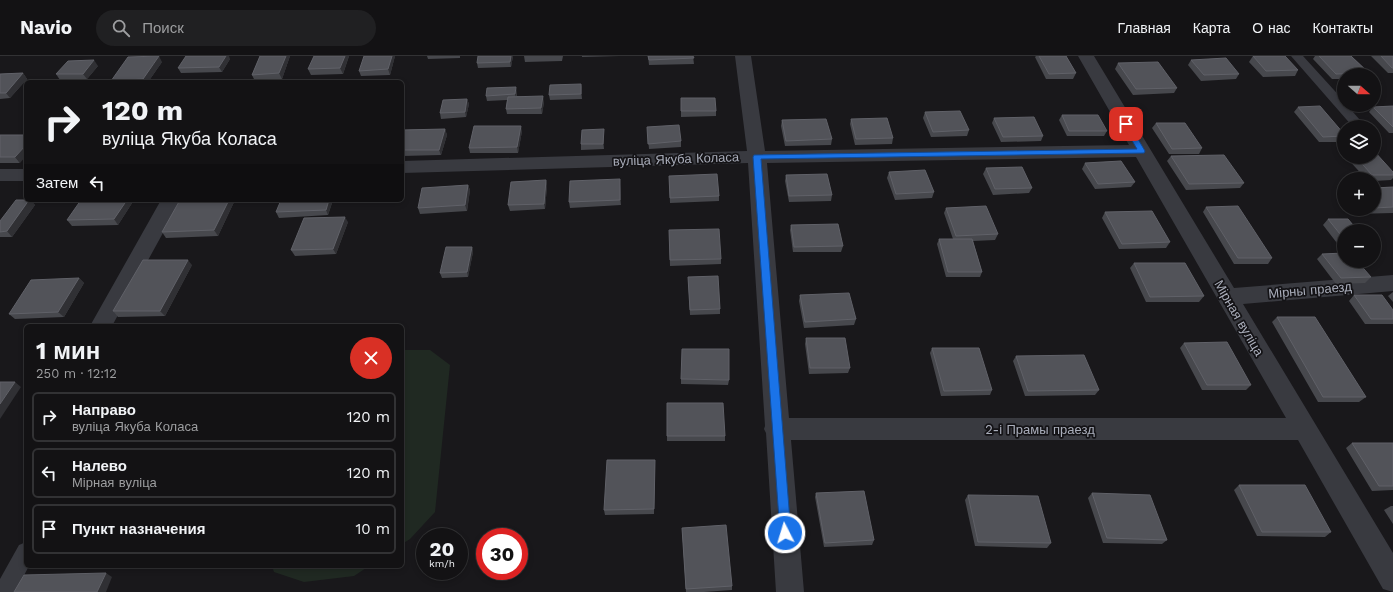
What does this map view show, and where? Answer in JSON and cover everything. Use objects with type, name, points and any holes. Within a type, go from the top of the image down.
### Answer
[{"type":"street","points":[[743,56],[757,157],[776,429],[790,592]]},
{"type":"street","name":"Мірная вуліца","points":[[1086,56],[1393,579]]},
{"type":"street","name":"вуліца Якуба Коласа","points":[[404,167],[757,157],[1142,151]]},
{"type":"street","points":[[0,175],[24,175]]},
{"type":"street","points":[[101,324],[169,202]]},
{"type":"street","name":"Мірны праезд","points":[[1227,297],[1393,284]]},
{"type":"street","name":"2-і Прамы праезд","points":[[776,429],[1304,429]]},
{"type":"lane","points":[[1297,56],[1354,120]]},
{"type":"lane","points":[[4,592],[24,556]]},
{"type":"shaded area","points":[[404,350],[430,350],[450,365],[435,512],[420,528],[416,528],[416,533],[404,543]]},
{"type":"shaded area","points":[[273,568],[366,568],[354,576],[304,582],[274,572]]},
{"type":"building","points":[[159,56],[143,79],[112,80],[128,57]]},
{"type":"building","points":[[186,56],[226,56],[219,67],[178,68]]},
{"type":"building","points":[[260,56],[286,56],[279,73],[252,75]]},
{"type":"building","points":[[314,56],[345,56],[340,68],[308,69]]},
{"type":"building","points":[[364,56],[392,56],[388,69],[359,71]]},
{"type":"building","points":[[478,56],[511,56],[510,62],[477,63]]},
{"type":"building","points":[[648,56],[693,56],[694,58],[649,60]]},
{"type":"building","points":[[1039,56],[1066,56],[1076,73],[1049,74]]},
{"type":"building","points":[[1253,56],[1285,56],[1298,70],[1266,71]]},
{"type":"building","points":[[1319,56],[1351,56],[1364,68],[1337,68],[1336,74]]},
{"type":"building","points":[[1381,56],[1393,56],[1393,68],[1392,68]]},
{"type":"building","points":[[1226,58],[1239,74],[1204,75],[1191,60]]},
{"type":"building","points":[[94,60],[83,74],[56,74],[68,61]]},
{"type":"building","points":[[1158,62],[1177,88],[1136,89],[1118,63]]},
{"type":"building","points":[[23,73],[6,93],[0,93],[0,74]]},
{"type":"building","points":[[581,84],[581,94],[549,95],[550,85]]},
{"type":"building","points":[[516,87],[515,94],[486,96],[487,88]]},
{"type":"building","points":[[543,96],[541,108],[506,109],[508,97]]},
{"type":"building","points":[[681,98],[715,98],[716,111],[681,111]]},
{"type":"building","points":[[467,99],[465,112],[440,113],[443,100]]},
{"type":"building","points":[[1320,106],[1337,126],[1337,136],[1323,137],[1298,107]]},
{"type":"building","points":[[1393,106],[1393,127],[1378,112],[1381,112],[1381,107]]},
{"type":"building","points":[[960,111],[969,130],[933,132],[925,112]]},
{"type":"building","points":[[1062,115],[1098,115],[1107,131],[1069,131]]},
{"type":"building","points":[[1034,117],[1043,136],[1003,137],[994,118]]},
{"type":"building","points":[[887,118],[893,138],[856,139],[851,119]]},
{"type":"building","points":[[826,119],[832,139],[786,141],[782,120]]},
{"type":"building","points":[[1156,123],[1185,123],[1202,148],[1172,149]]},
{"type":"building","points":[[679,125],[681,141],[648,144],[647,127]]},
{"type":"building","points":[[474,126],[521,126],[517,147],[469,148]]},
{"type":"building","points":[[445,129],[439,150],[404,150],[404,130]]},
{"type":"building","points":[[604,129],[603,144],[581,144],[582,130]]},
{"type":"building","points":[[0,135],[24,135],[24,147],[15,157],[0,157]]},
{"type":"building","points":[[1224,155],[1244,183],[1189,184],[1171,156]]},
{"type":"building","points":[[1381,159],[1393,172],[1393,175],[1381,175],[1381,172],[1369,172],[1362,164],[1381,164]]},
{"type":"building","points":[[1121,161],[1135,182],[1098,184],[1085,163]]},
{"type":"building","points":[[1022,167],[1032,188],[995,189],[986,168]]},
{"type":"building","points":[[925,170],[934,192],[896,194],[889,172]]},
{"type":"building","points":[[717,174],[719,196],[670,198],[669,176]]},
{"type":"building","points":[[827,174],[832,195],[789,196],[786,175]]},
{"type":"building","points":[[620,179],[620,200],[569,202],[570,181]]},
{"type":"building","points":[[546,180],[544,204],[508,205],[511,182]]},
{"type":"building","points":[[468,185],[465,205],[418,208],[422,188]]},
{"type":"building","points":[[1393,187],[1393,207],[1381,208],[1381,188]]},
{"type":"building","points":[[16,200],[24,200],[24,202],[28,202],[7,231],[0,232],[0,221]]},
{"type":"building","points":[[80,202],[126,202],[114,219],[67,220]]},
{"type":"building","points":[[179,202],[228,202],[214,230],[162,232]]},
{"type":"building","points":[[280,202],[328,202],[326,210],[276,212]]},
{"type":"building","points":[[986,206],[998,234],[956,236],[946,208]]},
{"type":"building","points":[[1238,206],[1272,258],[1238,258],[1206,207]]},
{"type":"building","points":[[1152,211],[1170,242],[1122,244],[1105,212]]},
{"type":"building","points":[[345,217],[333,249],[291,250],[304,218]]},
{"type":"building","points":[[1328,219],[1348,219],[1352,224],[1337,224],[1337,230]]},
{"type":"building","points":[[838,224],[843,246],[794,247],[791,225]]},
{"type":"building","points":[[719,229],[721,259],[670,260],[669,230]]},
{"type":"building","points":[[939,239],[972,239],[982,272],[948,272]]},
{"type":"building","points":[[446,247],[472,247],[467,272],[440,273]]},
{"type":"building","points":[[1337,253],[1337,268],[1363,268],[1371,277],[1341,278],[1322,254]]},
{"type":"building","points":[[143,260],[188,260],[160,311],[113,311]]},
{"type":"building","points":[[1134,263],[1185,263],[1204,296],[1150,297]]},
{"type":"building","points":[[718,276],[720,309],[690,310],[688,277]]},
{"type":"building","points":[[79,278],[58,312],[9,314],[31,280]]},
{"type":"building","points":[[849,293],[856,319],[805,322],[800,295]]},
{"type":"building","points":[[1354,295],[1382,295],[1393,310],[1393,319],[1371,319]]},
{"type":"building","points":[[1277,317],[1315,317],[1366,397],[1323,397]]},
{"type":"building","points":[[806,338],[845,338],[850,368],[810,368]]},
{"type":"building","points":[[1227,342],[1251,385],[1207,385],[1184,343]]},
{"type":"building","points":[[932,348],[979,348],[992,390],[944,391]]},
{"type":"building","points":[[682,349],[729,349],[729,380],[681,379]]},
{"type":"building","points":[[1084,355],[1099,390],[1028,391],[1016,356]]},
{"type":"building","points":[[0,382],[15,382],[0,404]]},
{"type":"building","points":[[667,403],[723,403],[725,436],[667,436]]},
{"type":"building","points":[[1352,443],[1393,443],[1393,486],[1379,486]]},
{"type":"building","points":[[607,460],[655,460],[654,509],[604,510]]},
{"type":"building","points":[[1239,485],[1305,485],[1331,532],[1262,532]]},
{"type":"building","points":[[864,491],[874,540],[825,543],[816,493]]},
{"type":"building","points":[[1092,493],[1150,495],[1167,540],[1107,538]]},
{"type":"building","points":[[968,495],[1038,496],[1051,543],[978,542]]},
{"type":"building","points":[[726,525],[732,586],[686,589],[682,528]]},
{"type":"building","points":[[106,573],[97,592],[14,592],[24,575]]},
{"type":"route","points":[[785,533],[776,429],[757,157],[1142,151],[1126,124]]}]
